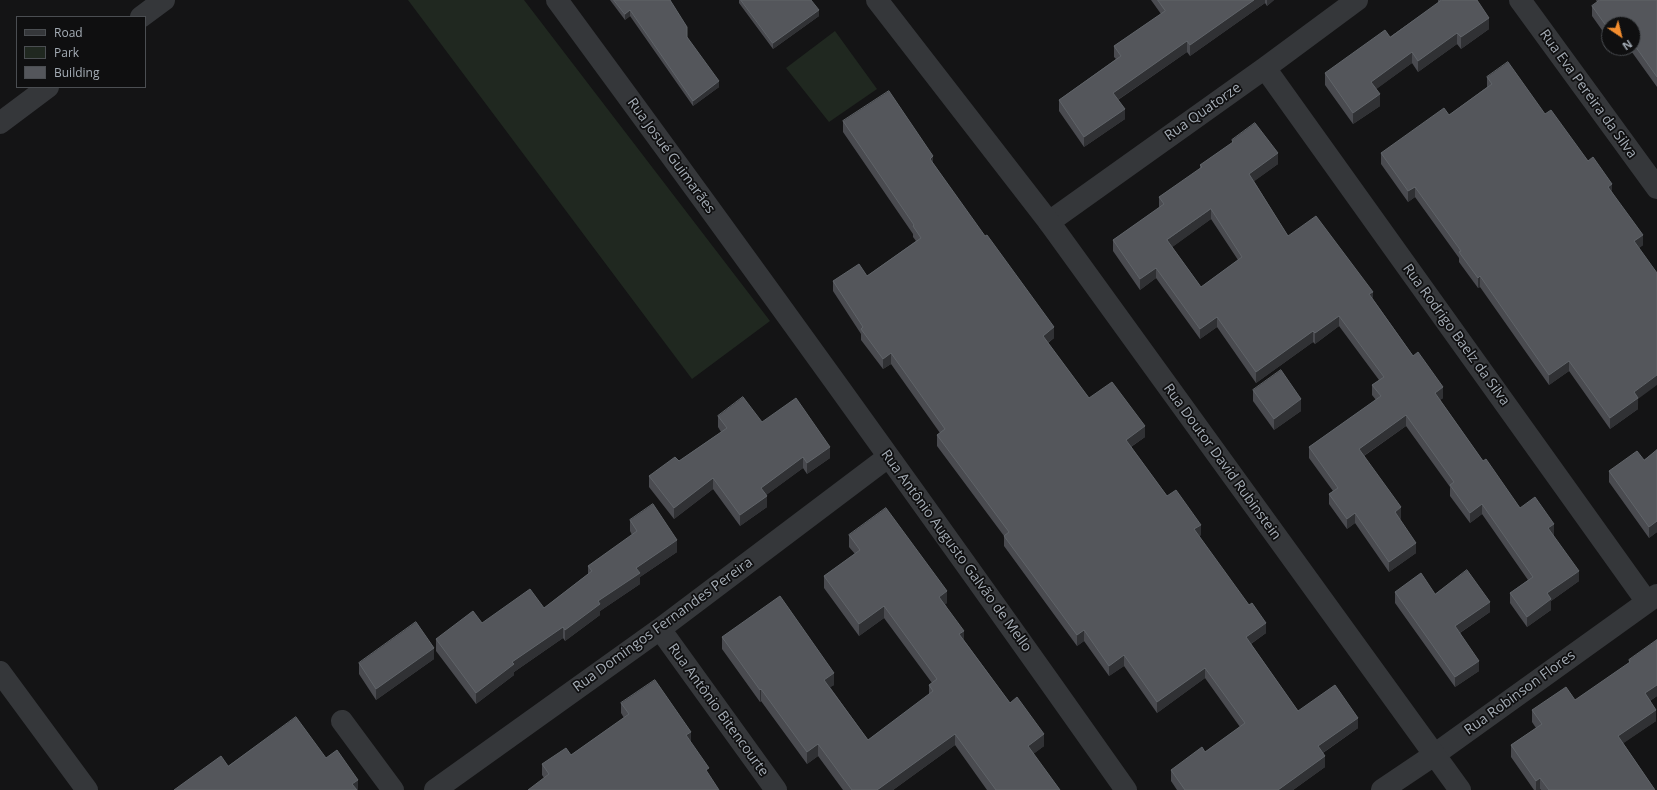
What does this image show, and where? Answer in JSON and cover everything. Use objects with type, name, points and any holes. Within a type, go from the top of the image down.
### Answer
[{"type":"street","points":[[142,16],[164,0]]},
{"type":"street","name":"Rua Josué Guimarães","points":[[557,0],[785,313]]},
{"type":"street","name":"Rua Doutor David Rubinstein","points":[[877,0],[1049,222],[1460,790]]},
{"type":"street","name":"Rua Quatorze","points":[[1049,222],[1265,68],[1357,0]]},
{"type":"street","name":"Rua Eva Pereira da Silva","points":[[1520,0],[1657,188]]},
{"type":"street","name":"Rua Rodrigo Baelz da Silva","points":[[1265,68],[1652,598]]},
{"type":"street","points":[[0,123],[47,88]]},
{"type":"street","name":"Rua Antônio Augusto Galvão de Mello","points":[[785,313],[999,610],[1126,790]]},
{"type":"street","name":"Rua Domingos Fernandes Pereira","points":[[435,790],[660,629],[888,457]]},
{"type":"street","name":"Rua Robinson Flores","points":[[1382,790],[1652,598]]},
{"type":"street","name":"Rua Antônio Bitencourte","points":[[660,629],[776,790]]},
{"type":"street","points":[[0,672],[87,790]]},
{"type":"street","points":[[342,721],[393,790]]},
{"type":"green space","points":[[408,0],[524,0],[770,321],[692,379]]},
{"type":"green space","points":[[835,31],[877,89],[829,122],[786,68]]},
{"type":"building","points":[[614,0],[670,0],[687,27],[687,37],[719,81],[693,101],[630,10],[625,14]]},
{"type":"building","points":[[741,0],[811,0],[819,10],[773,43]]},
{"type":"building","points":[[1158,0],[1254,0],[1190,45],[1187,41],[1113,93],[1125,109],[1084,137],[1059,100],[1121,56],[1114,46],[1165,11]]},
{"type":"building","points":[[1442,0],[1477,0],[1489,18],[1461,37],[1457,33],[1418,61],[1412,52],[1371,82],[1380,94],[1353,113],[1325,73],[1385,30],[1390,37]]},
{"type":"building","points":[[1600,0],[1657,0],[1657,77],[1641,54],[1641,16],[1601,16],[1601,19],[1592,6]]},
{"type":"building","points":[[1508,62],[1545,114],[1551,110],[1588,161],[1593,157],[1612,184],[1608,187],[1643,235],[1634,241],[1657,273],[1657,375],[1634,392],[1638,398],[1610,418],[1569,361],[1549,375],[1480,276],[1478,278],[1459,252],[1461,251],[1415,187],[1408,191],[1381,153],[1444,108],[1449,115],[1492,84],[1487,77]]},
{"type":"building","points":[[889,91],[933,156],[930,159],[985,236],[987,235],[1054,327],[1043,336],[1089,398],[1112,382],[1145,426],[1126,440],[1167,496],[1176,490],[1201,525],[1194,529],[1249,605],[1252,603],[1266,623],[1246,637],[1298,711],[1335,685],[1358,718],[1318,746],[1325,756],[1278,790],[1185,790],[1171,770],[1202,747],[1205,752],[1245,723],[1205,668],[1157,702],[1124,655],[1109,666],[1084,630],[1077,635],[1004,536],[1009,532],[937,435],[945,429],[891,353],[883,359],[861,329],[863,327],[833,281],[859,264],[867,276],[921,238],[913,226],[914,225],[843,121]]},
{"type":"building","points":[[1255,123],[1278,153],[1249,174],[1288,236],[1316,216],[1373,292],[1369,294],[1413,356],[1418,352],[1443,387],[1435,393],[1483,461],[1486,459],[1520,508],[1535,497],[1554,524],[1548,528],[1579,571],[1547,593],[1551,599],[1527,617],[1510,593],[1533,577],[1482,504],[1470,513],[1450,485],[1454,482],[1406,415],[1359,449],[1401,507],[1395,512],[1416,543],[1389,562],[1355,513],[1347,519],[1329,494],[1338,488],[1309,447],[1381,396],[1372,385],[1384,377],[1339,316],[1315,333],[1313,331],[1256,372],[1217,317],[1200,329],[1156,268],[1140,279],[1113,240],[1164,204],[1159,197],[1202,167],[1200,165],[1233,142],[1232,140]],"holes":[[[1211,209],[1242,257],[1201,287],[1167,240]]]},
{"type":"building","points":[[1281,370],[1301,399],[1274,419],[1253,390]]},
{"type":"building","points":[[743,397],[762,422],[796,398],[830,447],[807,463],[803,457],[761,488],[767,496],[740,515],[713,478],[674,508],[649,476],[675,457],[679,461],[727,428],[718,416]]},
{"type":"building","points":[[1657,450],[1657,521],[1649,527],[1609,471],[1637,451],[1644,460]]},
{"type":"building","points":[[653,504],[677,540],[636,568],[640,573],[598,601],[600,604],[565,630],[563,627],[512,662],[514,664],[476,693],[436,639],[473,611],[482,623],[530,589],[544,608],[592,571],[588,566],[637,531],[630,520]]},
{"type":"building","points":[[886,508],[947,591],[939,597],[964,631],[959,634],[1010,703],[1017,697],[1044,734],[1028,746],[1060,790],[996,790],[955,734],[877,790],[852,790],[818,744],[807,752],[722,637],[780,596],[834,673],[824,680],[868,740],[933,691],[929,685],[937,679],[884,606],[859,624],[824,576],[860,550],[849,535]]},
{"type":"building","points":[[1467,570],[1490,602],[1455,626],[1479,661],[1455,677],[1395,592],[1421,573],[1435,594]]},
{"type":"building","points":[[416,622],[434,648],[376,689],[359,663]]},
{"type":"building","points":[[1657,640],[1657,685],[1645,693],[1656,710],[1618,736],[1655,790],[1549,790],[1540,778],[1536,781],[1511,745],[1542,724],[1532,710],[1566,687],[1575,700],[1630,662],[1629,660]]},
{"type":"building","points":[[655,680],[691,732],[686,735],[709,768],[706,770],[719,790],[528,790],[549,774],[542,764],[566,748],[571,755],[629,714],[621,703]]},
{"type":"building","points":[[296,717],[326,758],[337,750],[358,780],[352,784],[357,790],[174,790],[221,756],[228,766]]}]
